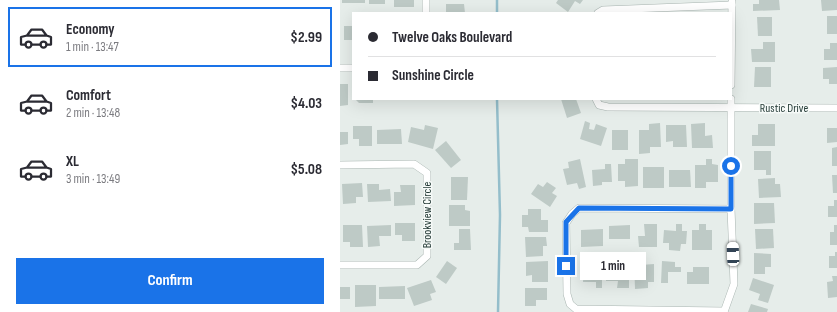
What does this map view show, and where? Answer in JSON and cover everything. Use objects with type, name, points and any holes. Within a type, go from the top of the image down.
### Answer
[{"type":"street","points":[[426,0],[426,12]]},
{"type":"street","points":[[600,12],[603,10],[732,2],[732,12]]},
{"type":"street","points":[[340,68],[352,68]]},
{"type":"street","name":"Rustic Drive","points":[[596,100],[599,105],[608,107],[837,108]]},
{"type":"street","points":[[731,100],[731,209],[734,284],[724,312],[576,309],[570,304],[567,294],[566,222],[579,208],[731,209]]},
{"type":"street","name":"Brookview Circle","points":[[340,165],[414,164],[426,173],[427,256],[417,265],[340,266]]},
{"type":"building","points":[[342,0],[365,0],[365,3],[342,3]]},
{"type":"building","points":[[369,0],[385,0],[385,4],[369,4]]},
{"type":"building","points":[[394,0],[414,0],[414,7],[394,7]]},
{"type":"building","points":[[558,0],[583,0],[580,4],[575,1],[568,12],[556,3]]},
{"type":"building","points":[[759,0],[779,0],[780,10],[753,11],[753,4],[759,4]]},
{"type":"building","points":[[821,0],[837,0],[837,10],[822,11]]},
{"type":"building","points":[[446,4],[464,4],[465,12],[446,12]]},
{"type":"building","points":[[827,16],[837,16],[837,34],[827,34]]},
{"type":"building","points":[[757,17],[772,17],[772,36],[758,36]]},
{"type":"building","points":[[344,26],[352,26],[352,40],[344,40]]},
{"type":"building","points":[[763,42],[775,42],[775,62],[752,62],[751,49],[763,49]]},
{"type":"building","points":[[830,43],[837,43],[837,60],[824,60],[824,49],[830,49]]},
{"type":"building","points":[[755,67],[771,67],[771,87],[754,87]]},
{"type":"building","points":[[837,67],[837,84],[829,84],[829,79],[823,79],[823,68]]},
{"type":"building","points":[[340,84],[348,84],[348,105],[340,106]]},
{"type":"building","points":[[356,100],[373,100],[373,103],[359,103]]},
{"type":"building","points":[[561,100],[576,100],[581,113],[567,118]]},
{"type":"building","points":[[585,121],[590,123],[589,129],[594,130],[596,124],[607,128],[601,146],[580,139]]},
{"type":"building","points":[[660,123],[661,147],[650,147],[650,153],[639,154],[639,130],[649,130],[649,124]]},
{"type":"building","points":[[705,123],[705,136],[712,135],[713,148],[692,148],[691,124]]},
{"type":"building","points":[[758,124],[775,124],[775,146],[752,146],[752,135],[758,135]]},
{"type":"building","points":[[425,125],[438,128],[433,149],[408,142],[411,127],[424,130]]},
{"type":"building","points":[[666,125],[686,125],[687,147],[673,147],[673,141],[666,142]]},
{"type":"building","points":[[353,126],[372,126],[372,146],[359,146],[359,139],[353,139]]},
{"type":"building","points":[[827,128],[837,128],[837,142],[827,143]]},
{"type":"building","points":[[401,129],[402,144],[377,144],[377,130]]},
{"type":"building","points":[[612,130],[628,130],[628,150],[612,150]]},
{"type":"building","points":[[340,132],[348,132],[348,144],[340,145]]},
{"type":"building","points":[[446,141],[461,160],[451,168],[435,150]]},
{"type":"building","points":[[837,147],[837,166],[832,166],[832,148]]},
{"type":"building","points":[[754,151],[771,151],[771,175],[766,175],[766,170],[754,170]]},
{"type":"building","points":[[580,159],[586,187],[579,189],[577,183],[567,185],[563,169],[569,168],[568,162]]},
{"type":"building","points":[[625,159],[638,159],[638,186],[625,187],[625,181],[618,181],[618,164],[625,164]]},
{"type":"building","points":[[706,159],[712,159],[712,164],[718,165],[718,182],[706,182],[706,188],[695,188],[695,165],[706,165]]},
{"type":"building","points":[[605,164],[611,164],[612,182],[602,182],[602,185],[593,186],[592,170],[605,169]]},
{"type":"building","points":[[643,167],[664,167],[664,188],[643,188]]},
{"type":"building","points":[[669,170],[690,170],[691,187],[669,187]]},
{"type":"building","points":[[832,175],[837,175],[837,193],[833,193]]},
{"type":"building","points":[[451,177],[468,177],[467,200],[451,200]]},
{"type":"building","points":[[775,178],[775,184],[780,184],[781,197],[759,198],[758,179]]},
{"type":"building","points":[[547,182],[556,188],[552,193],[557,196],[550,207],[531,194],[538,184],[543,187]]},
{"type":"building","points":[[362,183],[363,197],[356,197],[356,203],[343,204],[342,184]]},
{"type":"building","points":[[367,184],[379,184],[379,190],[390,189],[391,201],[368,202]]},
{"type":"building","points":[[400,185],[415,185],[415,205],[394,206],[394,192],[401,192]]},
{"type":"building","points":[[834,200],[837,200],[837,217],[828,217],[828,206],[834,206]]},
{"type":"building","points":[[754,203],[774,203],[775,223],[754,224]]},
{"type":"building","points":[[449,205],[465,205],[465,210],[470,211],[470,226],[449,226]]},
{"type":"building","points":[[528,209],[541,209],[541,220],[548,220],[548,232],[529,232],[528,227],[522,227],[522,215],[528,215]]},
{"type":"building","points":[[395,223],[415,223],[415,241],[402,241],[402,235],[395,235]]},
{"type":"building","points":[[644,224],[657,224],[657,247],[639,247],[638,236],[645,236]]},
{"type":"building","points":[[676,224],[682,224],[682,231],[687,231],[686,244],[681,244],[680,251],[669,250],[669,243],[663,243],[664,230],[676,231]]},
{"type":"building","points":[[699,224],[706,224],[706,230],[712,230],[712,250],[692,250],[692,230],[699,230]]},
{"type":"building","points":[[343,225],[362,225],[363,247],[350,247],[350,242],[343,242]]},
{"type":"building","points":[[391,225],[391,236],[379,236],[380,246],[368,247],[367,226]]},
{"type":"building","points":[[630,225],[630,239],[609,239],[609,226]]},
{"type":"building","points":[[834,225],[837,225],[837,245],[830,245],[830,232],[834,232]]},
{"type":"building","points":[[459,229],[470,229],[471,250],[454,250],[454,243],[459,243]]},
{"type":"building","points":[[603,229],[603,246],[581,247],[581,230]]},
{"type":"building","points":[[755,229],[773,229],[774,248],[756,249]]},
{"type":"building","points":[[525,237],[546,237],[547,246],[543,246],[543,256],[526,257]]},
{"type":"building","points":[[835,252],[837,252],[837,268],[829,268],[829,256],[835,256]]},
{"type":"building","points":[[754,253],[771,254],[771,267],[765,267],[765,274],[754,274]]},
{"type":"building","points":[[634,259],[640,259],[641,265],[654,264],[654,282],[648,282],[648,288],[635,289]]},
{"type":"building","points":[[447,261],[457,268],[446,284],[436,277]]},
{"type":"building","points":[[548,261],[548,282],[532,282],[532,275],[526,276],[526,262]]},
{"type":"building","points":[[612,261],[624,261],[624,268],[629,268],[629,288],[617,288],[618,281],[606,281],[606,268],[612,268]]},
{"type":"building","points":[[662,261],[675,262],[675,267],[681,267],[681,272],[668,272],[668,283],[661,283]]},
{"type":"building","points":[[584,265],[602,266],[602,288],[596,288],[596,282],[583,282]]},
{"type":"building","points":[[693,267],[709,267],[709,284],[687,284],[687,272],[693,272]]},
{"type":"building","points":[[832,276],[837,276],[837,297],[828,298],[827,282],[833,281]]},
{"type":"building","points":[[753,278],[774,285],[768,303],[758,300],[760,294],[749,290]]},
{"type":"building","points":[[431,280],[436,292],[430,294],[432,300],[414,306],[407,288]]},
{"type":"building","points":[[355,285],[376,285],[376,306],[355,307]]},
{"type":"building","points":[[405,286],[405,299],[379,299],[379,287]]},
{"type":"building","points":[[340,287],[350,287],[350,299],[340,299]]},
{"type":"building","points":[[525,288],[547,288],[547,300],[536,300],[536,306],[525,306]]},
{"type":"building","points":[[751,304],[768,309],[767,312],[748,312]]},
{"type":"waterway","points":[[497,0],[497,12]]},
{"type":"waterway","points":[[497,100],[500,215],[498,312]]},
{"type":"route","points":[[566,266],[566,222],[579,208],[731,209],[731,166]]}]
